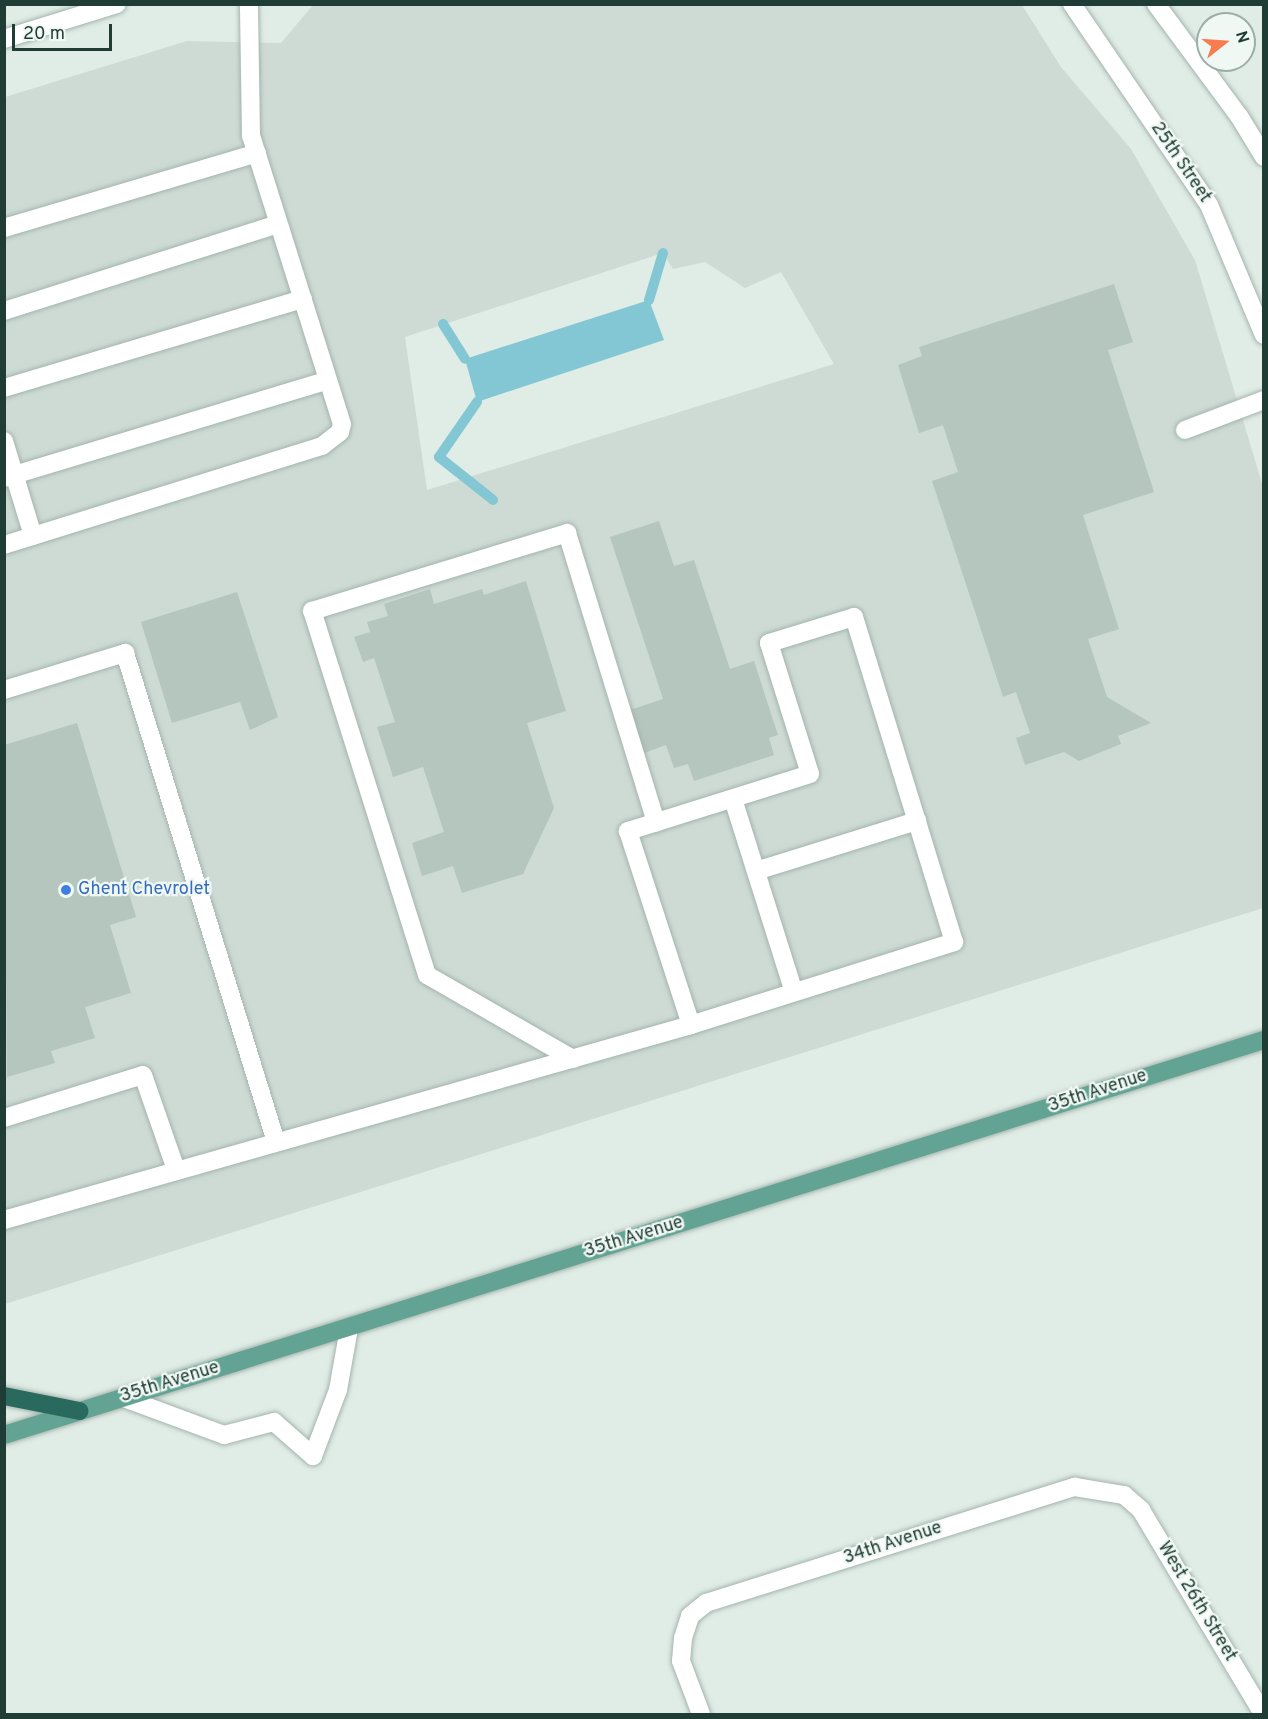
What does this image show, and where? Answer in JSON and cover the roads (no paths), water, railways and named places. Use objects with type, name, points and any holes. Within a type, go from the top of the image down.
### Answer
[{"type":"highway","points":[[4,1396],[80,1412]]},
{"type":"main road","name":"35th Avenue","points":[[4,1435],[1263,1040]]},
{"type":"street","points":[[4,39],[117,4]]},
{"type":"street","points":[[4,545],[322,446],[334,438],[342,424],[251,136],[249,4]]},
{"type":"street","name":"25th Street","points":[[1072,4],[1209,205],[1263,335]]},
{"type":"street","points":[[1156,4],[1244,123],[1263,157]]},
{"type":"street","points":[[4,228],[256,153]]},
{"type":"street","points":[[4,310],[279,224]]},
{"type":"street","points":[[4,388],[303,299]]},
{"type":"street","points":[[10,477],[328,380]]},
{"type":"street","points":[[1185,430],[1263,400]]},
{"type":"street","points":[[4,441],[10,477],[33,536]]},
{"type":"street","points":[[573,1059],[427,975],[312,611],[567,533],[656,823]]},
{"type":"street","points":[[4,1220],[691,1025],[954,942],[854,617],[769,643],[810,774],[628,831],[691,1025]]},
{"type":"street","points":[[4,690],[125,653],[276,1142]]},
{"type":"street","points":[[733,799],[794,992]]},
{"type":"street","points":[[756,871],[917,821]]},
{"type":"street","points":[[4,1118],[143,1075],[176,1170]]},
{"type":"street","points":[[124,1398],[224,1435],[274,1422],[313,1456],[338,1389],[349,1328]]},
{"type":"street","name":"34th Avenue","points":[[701,1714],[681,1661],[683,1638],[690,1616],[706,1604],[1075,1487],[1124,1495]]},
{"type":"street","name":"West 26th Street","points":[[1124,1495],[1141,1510],[1263,1714]]},
{"type":"water","points":[[649,300],[664,340],[477,402],[465,359]]},
{"type":"waterway","points":[[649,300],[663,253]]},
{"type":"waterway","points":[[443,324],[465,359]]},
{"type":"waterway","points":[[477,402],[439,457],[493,500]]},
{"type":"place","name":"Ghent Chevrolet","points":[[66,890]]}]
